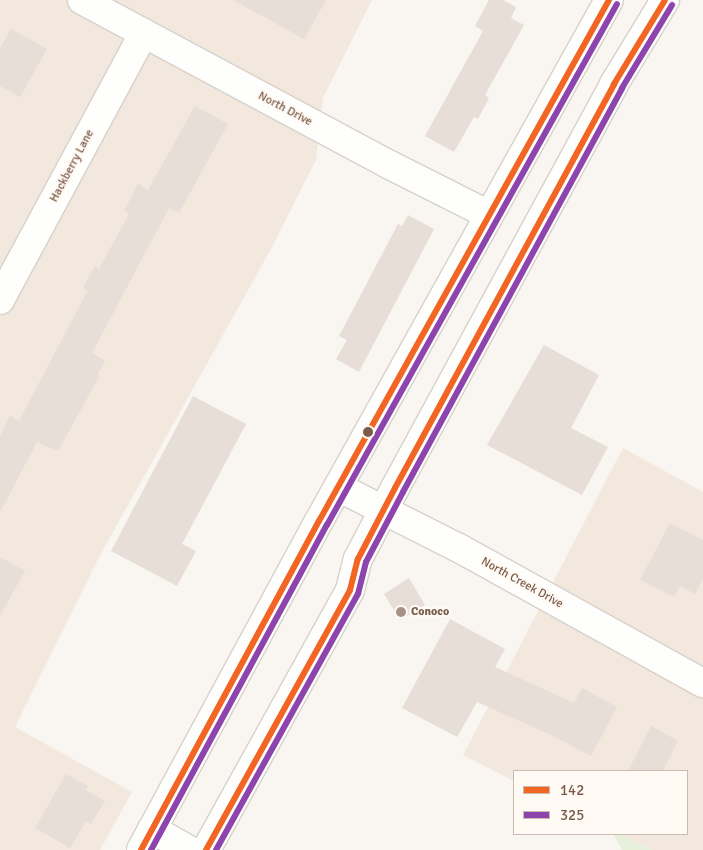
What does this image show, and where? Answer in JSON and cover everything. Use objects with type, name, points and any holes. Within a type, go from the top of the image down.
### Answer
[{"type":"main road","name":"North Drive","points":[[82,0],[390,165],[489,215]]},
{"type":"main road","points":[[189,850],[147,840],[338,487],[609,0]]},
{"type":"main road","points":[[206,850],[350,590],[358,559],[383,511],[614,84],[664,0]]},
{"type":"main road","name":"Hackberry Lane","points":[[0,300],[144,33]]},
{"type":"main road","name":"North Creek Drive","points":[[338,487],[459,548],[703,683]]},
{"type":"shaded area","points":[[0,0],[372,0],[323,98],[316,160],[272,247],[99,557],[15,727],[132,792],[100,850],[0,850]]},
{"type":"shaded area","points":[[623,448],[703,492],[703,850],[652,850],[622,835],[688,835],[688,770],[513,770],[513,780],[463,755]]},
{"type":"green space","points":[[614,835],[622,835],[652,850],[622,850]]},
{"type":"building","points":[[233,0],[326,0],[304,39]]},
{"type":"building","points":[[489,0],[503,0],[516,7],[511,18],[524,25],[485,95],[489,98],[478,119],[474,117],[454,152],[425,136],[483,31],[475,26]]},
{"type":"building","points":[[11,29],[47,49],[20,97],[0,86],[0,48]]},
{"type":"building","points":[[195,106],[228,124],[179,213],[169,208],[92,353],[105,361],[98,374],[100,375],[58,451],[37,442],[0,512],[0,436],[10,416],[19,421],[88,290],[83,288],[95,266],[99,269],[129,214],[124,211],[138,184],[148,190]]},
{"type":"building","points":[[408,215],[434,229],[359,372],[336,359],[347,340],[339,336],[398,224],[402,226]]},
{"type":"building","points":[[544,345],[599,375],[571,428],[608,447],[582,495],[487,445]]},
{"type":"building","points":[[193,396],[246,424],[182,544],[196,551],[177,586],[111,551]]},
{"type":"building","points":[[670,523],[703,540],[703,579],[695,594],[680,586],[674,597],[640,580]]},
{"type":"building","points":[[0,557],[25,571],[0,615]]},
{"type":"building","points":[[409,578],[425,605],[400,620],[384,594]]},
{"type":"building","points":[[450,619],[505,649],[495,667],[574,703],[582,688],[617,707],[591,756],[553,736],[477,702],[457,737],[402,708]]},
{"type":"building","points":[[651,726],[678,741],[664,770],[629,770]]},
{"type":"building","points":[[66,774],[88,786],[86,790],[105,801],[91,824],[86,821],[70,848],[35,828]]},
{"type":"transit line","name":"142","points":[[141,850],[319,521],[609,0]]},
{"type":"transit line","name":"142","points":[[206,850],[350,590],[358,559],[395,488],[614,84],[665,0]]},
{"type":"transit line","name":"325","points":[[151,850],[327,525],[617,4]]},
{"type":"transit line","name":"325","points":[[216,850],[358,594],[366,562],[403,492],[622,88],[672,5]]},
{"type":"place","name":"Conoco","points":[[401,612]]}]
